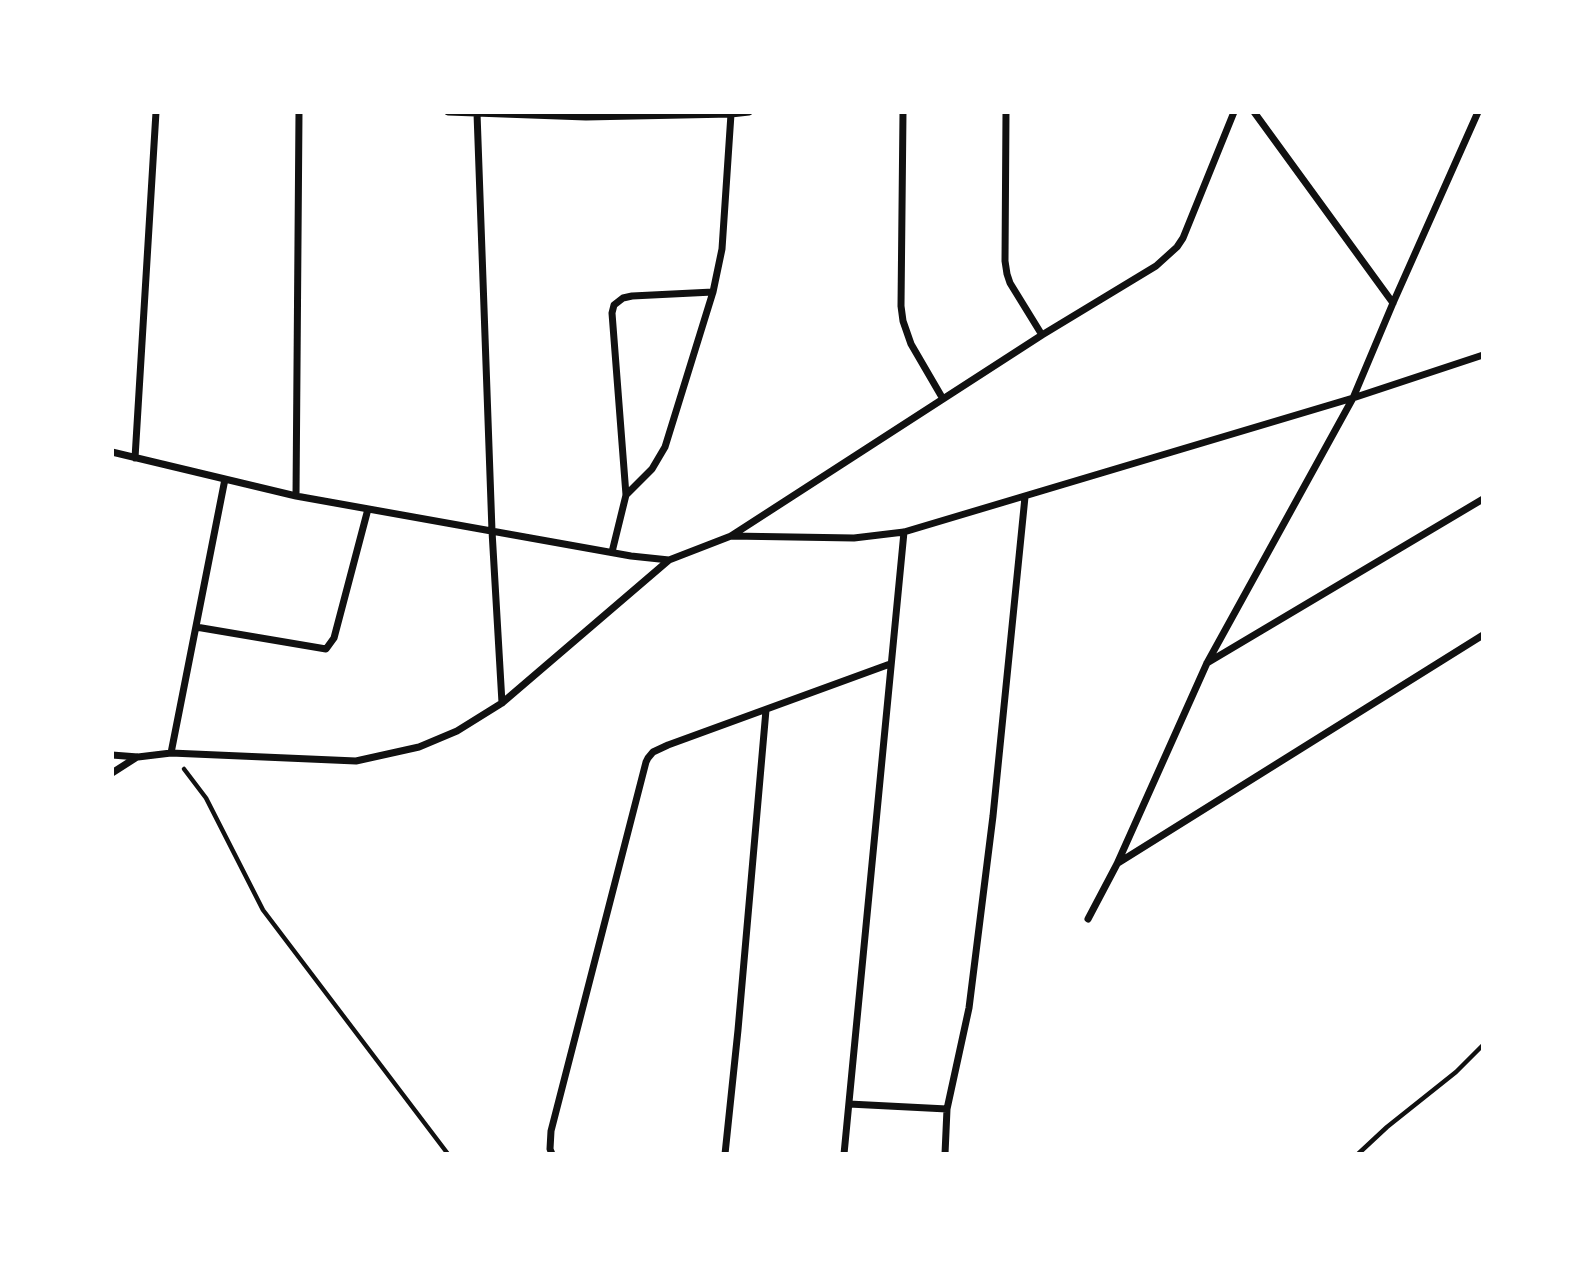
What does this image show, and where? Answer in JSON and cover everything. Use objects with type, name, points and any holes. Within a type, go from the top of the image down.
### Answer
[{"type":"street","points":[[135,457],[156,112]]},
{"type":"street","points":[[296,496],[299,112]]},
{"type":"street","points":[[448,112],[585,115],[749,112]]},
{"type":"street","points":[[903,112],[903,321],[911,344],[943,398]]},
{"type":"street","points":[[1006,112],[1007,274],[1042,335]]},
{"type":"street","points":[[112,755],[138,757],[171,753],[356,761],[419,747],[457,731],[502,703],[669,560],[731,536],[1042,335],[1156,267],[1177,247],[1234,112]]},
{"type":"street","points":[[1254,112],[1393,303]]},
{"type":"street","points":[[1088,919],[1117,864],[1207,663],[1353,398],[1478,112]]},
{"type":"street","points":[[477,113],[492,531],[502,703]]},
{"type":"street","points":[[626,495],[652,469],[665,447],[713,292],[722,249],[731,114]]},
{"type":"street","points":[[612,552],[626,495],[612,313],[614,305],[632,296],[713,292]]},
{"type":"street","points":[[731,536],[825,539],[904,532],[1353,398],[1483,355]]},
{"type":"street","points":[[112,452],[296,496],[669,560]]},
{"type":"street","points":[[171,753],[225,479]]},
{"type":"street","points":[[945,1154],[947,1108],[969,1008],[992,829],[1025,497]]},
{"type":"street","points":[[1207,663],[1483,499]]},
{"type":"street","points":[[196,627],[326,649],[334,638],[368,509]]},
{"type":"street","points":[[844,1154],[904,532]]},
{"type":"street","points":[[1117,864],[1483,635]]},
{"type":"street","points":[[552,1154],[551,1130],[646,762],[653,752],[667,745],[890,664]]},
{"type":"street","points":[[725,1154],[766,710]]},
{"type":"street","points":[[112,774],[138,757]]},
{"type":"street","points":[[849,1104],[947,1108]]},
{"type":"path","points":[[171,753],[205,798],[262,910],[448,1154]]},
{"type":"path","points":[[1358,1154],[1456,1072],[1483,1045]]}]
